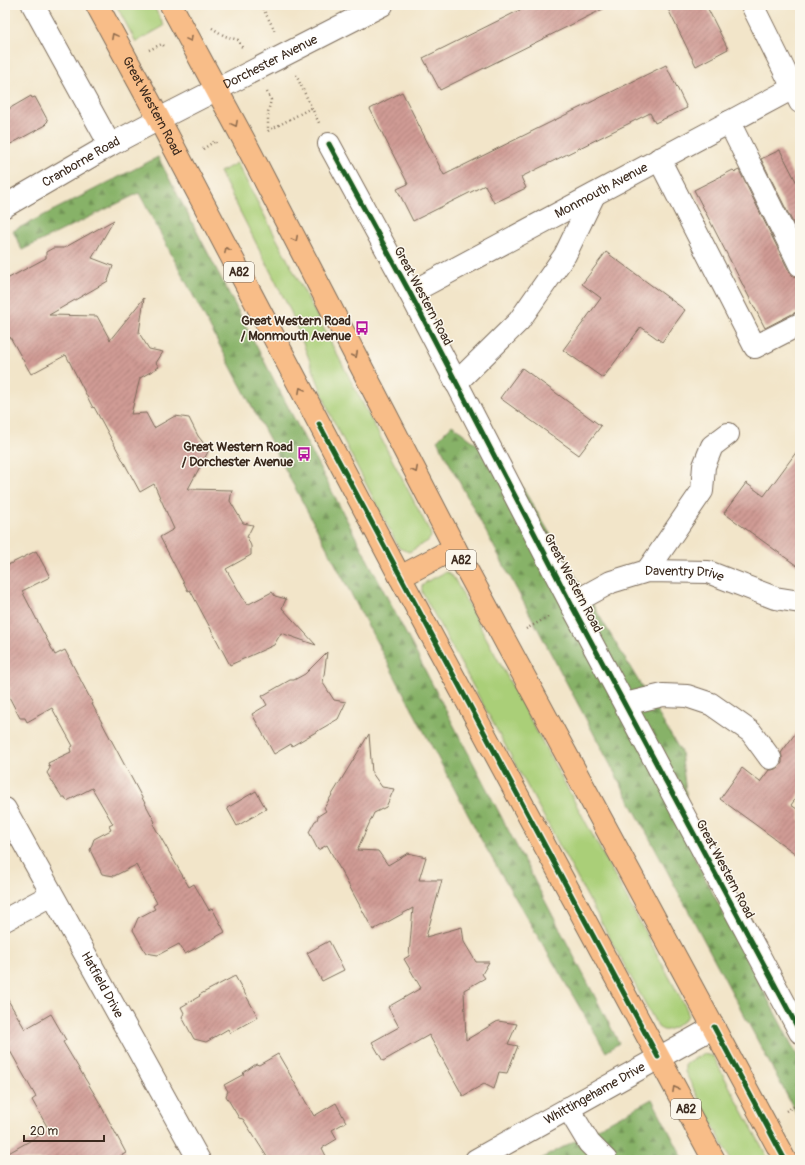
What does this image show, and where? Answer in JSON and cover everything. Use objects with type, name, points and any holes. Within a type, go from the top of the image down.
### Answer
[{"type":"main road","name":"Great Western Road","points":[[97,5],[182,162],[400,577],[714,1160]]},
{"type":"main road","name":"A82","points":[[172,5],[246,144],[455,548],[785,1160]]},
{"type":"main road","points":[[400,577],[455,548]]},
{"type":"street","points":[[33,5],[110,145]]},
{"type":"street","name":"Dorchester Avenue","points":[[159,119],[382,5]]},
{"type":"street","points":[[752,5],[796,95]]},
{"type":"street","name":"Monmouth Avenue","points":[[410,293],[729,122],[796,95]]},
{"type":"street","name":"Cranborne Road","points":[[5,206],[110,145],[159,119]]},
{"type":"street","points":[[729,122],[800,265]]},
{"type":"street","name":"Great Western Road","points":[[329,144],[410,293],[571,604],[800,1032]]},
{"type":"street","points":[[659,160],[755,347],[800,324]]},
{"type":"street","points":[[456,382],[519,320],[565,255],[594,195]]},
{"type":"street","points":[[647,571],[702,491],[704,466],[712,446],[728,434]]},
{"type":"street","name":"Daventry Drive","points":[[571,604],[612,582],[647,571],[708,572],[775,598],[800,602]]},
{"type":"street","points":[[625,704],[663,695],[687,696],[711,704],[751,732],[770,758]]},
{"type":"street","name":"Hatfield Drive","points":[[5,809],[199,1160]]},
{"type":"street","points":[[5,920],[51,894]]},
{"type":"street","name":"Whittingehame Drive","points":[[476,1160],[714,1027]]},
{"type":"street","points":[[568,1108],[589,1143],[606,1160]]},
{"type":"path","points":[[182,162],[215,141],[223,156],[311,108]]},
{"type":"path","points":[[505,641],[571,604]]},
{"type":"green space","points":[[116,5],[153,5],[164,26],[136,42]]},
{"type":"green space","points":[[158,157],[619,1043],[606,1052],[483,843],[139,193],[22,250],[13,231]]},
{"type":"green space","points":[[237,163],[430,532],[431,537],[428,541],[409,552],[399,548],[331,416],[291,312],[220,172]]},
{"type":"green space","points":[[452,425],[513,472],[681,752],[694,857],[800,1061],[800,1120],[437,440]]},
{"type":"green space","points":[[446,572],[451,574],[455,580],[687,1010],[687,1017],[673,1028],[665,1030],[658,1027],[422,592],[422,586],[426,582]]},
{"type":"green space","points":[[703,1054],[713,1056],[769,1160],[731,1160],[685,1072],[685,1064]]},
{"type":"green space","points":[[652,1099],[684,1160],[539,1160]]},
{"type":"building","points":[[530,5],[611,5],[440,90],[423,58]]},
{"type":"building","points":[[666,5],[706,5],[728,49],[696,66]]},
{"type":"building","points":[[666,65],[687,108],[655,123],[650,113],[521,177],[526,188],[494,203],[485,185],[413,221],[397,189],[408,184],[370,109],[402,92],[444,175]]},
{"type":"building","points":[[31,96],[32,98],[35,97],[48,121],[45,124],[46,125],[5,147],[5,111]]},
{"type":"building","points":[[780,150],[800,189],[800,237],[761,159]]},
{"type":"building","points":[[733,170],[735,172],[739,170],[789,271],[793,276],[800,277],[800,312],[794,313],[765,328],[694,190]]},
{"type":"building","points":[[114,220],[92,258],[113,266],[108,281],[49,315],[97,316],[110,340],[144,298],[139,333],[149,349],[163,352],[156,363],[159,367],[140,378],[131,414],[146,413],[154,428],[175,416],[189,418],[198,436],[209,450],[188,489],[232,490],[230,501],[243,523],[253,525],[247,537],[251,546],[251,555],[226,569],[247,605],[272,592],[275,596],[286,599],[282,608],[316,645],[281,633],[274,645],[230,665],[190,590],[188,591],[160,537],[174,529],[154,484],[140,492],[94,407],[93,408],[66,355],[31,374],[10,337],[5,340],[5,280],[46,258],[46,252],[53,248],[64,248]]},
{"type":"building","points":[[606,252],[685,310],[662,342],[641,327],[603,378],[563,350],[601,298],[582,284]]},
{"type":"building","points":[[522,368],[601,426],[579,455],[500,398]]},
{"type":"building","points":[[800,447],[800,568],[724,513],[746,483],[764,496]]},
{"type":"building","points":[[36,551],[50,577],[22,591],[55,655],[65,650],[155,822],[153,824],[189,887],[194,884],[209,910],[212,908],[225,932],[185,954],[179,944],[158,955],[146,953],[133,930],[138,918],[155,909],[153,906],[157,903],[136,865],[114,876],[102,874],[90,850],[94,839],[111,830],[109,826],[113,824],[92,788],[67,801],[65,797],[62,797],[47,773],[50,768],[48,763],[71,752],[70,748],[73,746],[52,708],[27,722],[25,718],[20,718],[7,693],[10,689],[5,679],[5,559],[8,565]]},
{"type":"building","points":[[327,652],[323,683],[334,700],[346,702],[338,719],[292,746],[291,744],[274,754],[252,714],[267,705],[262,696],[290,680],[294,680],[305,674]]},
{"type":"building","points":[[800,727],[800,793],[791,805],[800,811],[800,857],[720,799],[742,768],[760,782],[769,770],[778,768],[782,763],[781,753]]},
{"type":"building","points":[[369,734],[372,773],[382,787],[394,789],[386,807],[374,813],[357,850],[378,851],[388,865],[408,853],[426,857],[419,880],[442,880],[426,937],[462,927],[464,942],[476,962],[489,962],[482,974],[485,978],[464,990],[466,1040],[498,1021],[517,1024],[508,1044],[518,1046],[507,1073],[499,1072],[494,1089],[484,1084],[463,1096],[429,1035],[383,1061],[372,1042],[399,1027],[388,1007],[421,988],[404,959],[409,956],[413,908],[373,930],[327,845],[318,850],[309,832],[318,816],[326,811],[324,808]]},
{"type":"building","points":[[256,791],[266,809],[237,826],[227,808]]},
{"type":"building","points":[[329,941],[344,970],[322,981],[307,953]]},
{"type":"building","points":[[235,976],[258,1017],[230,1033],[228,1029],[206,1042],[194,1039],[182,1017],[184,1013],[181,1007],[200,996],[199,995]]},
{"type":"building","points":[[5,995],[25,1029],[51,1014],[66,1040],[63,1042],[98,1100],[126,1153],[113,1160],[5,1160],[5,1155],[49,1130],[32,1100],[36,1097],[5,1042]]},
{"type":"building","points":[[278,1054],[314,1116],[336,1103],[346,1122],[332,1130],[337,1139],[322,1148],[328,1160],[269,1160],[243,1119],[239,1118],[226,1096],[228,1091],[224,1085],[244,1074],[243,1073],[256,1064],[259,1065]]},
{"type":"cycle path","points":[[329,144],[410,293],[571,604],[800,1032]]},
{"type":"cycle path","points":[[319,424],[658,1057]]},
{"type":"cycle path","points":[[714,1027],[785,1160]]},
{"type":"place","name":"Great Western Road / Monmouth Avenue","points":[[362,328]]},
{"type":"place","name":"Great Western Road / Dorchester Avenue","points":[[304,454]]}]
